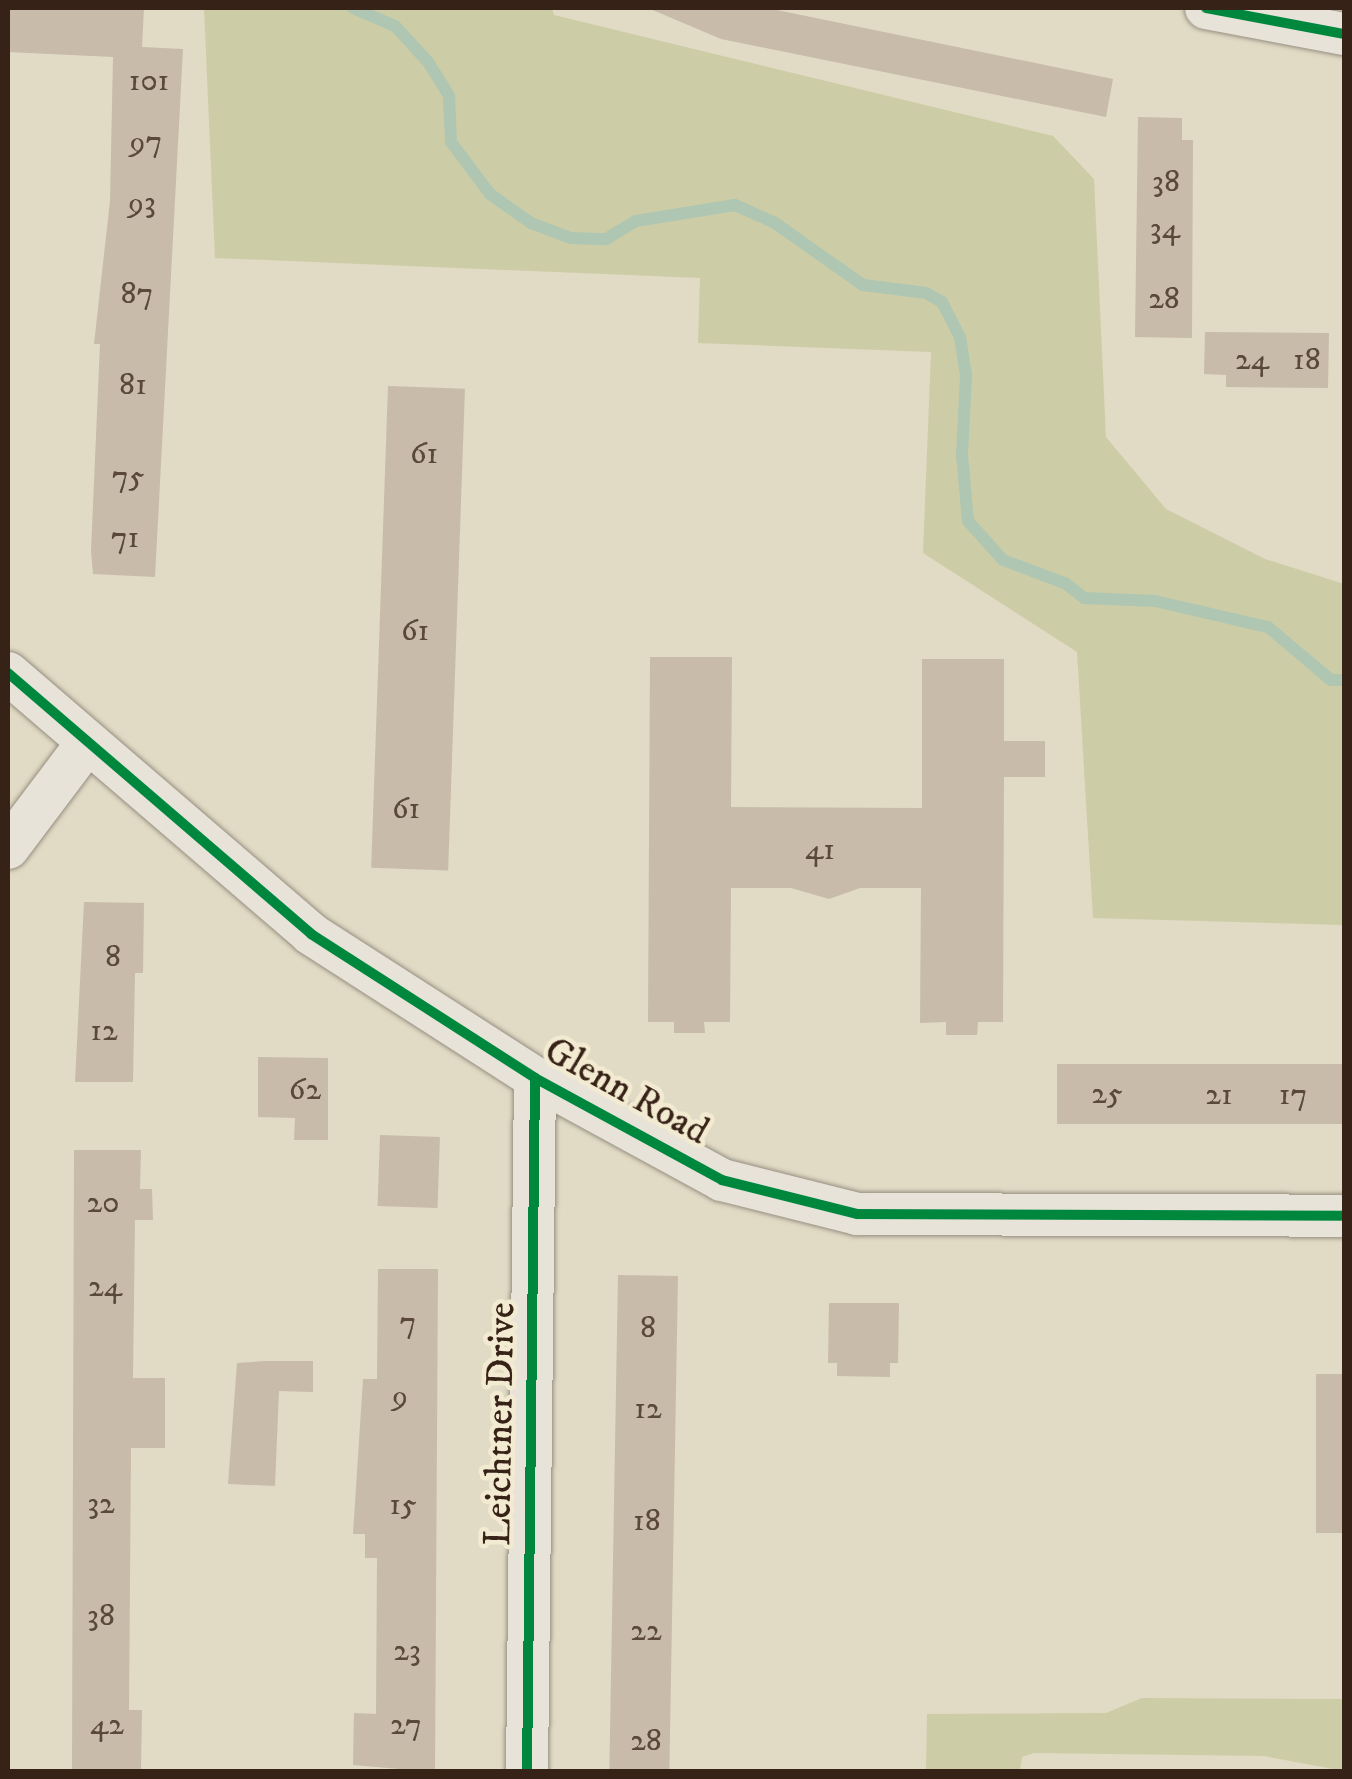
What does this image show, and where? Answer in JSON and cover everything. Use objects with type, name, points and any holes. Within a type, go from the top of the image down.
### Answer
[{"type":"street","points":[[1206,8],[1276,14],[1344,34]]},
{"type":"street","name":"Glenn Road","points":[[8,673],[311,934],[535,1078],[722,1180],[857,1214],[1344,1216]]},
{"type":"street","points":[[8,848],[87,744]]},
{"type":"street","name":"Leichtner Drive","points":[[527,1772],[535,1078]]},
{"type":"green space","points":[[204,8],[552,8],[554,15],[1053,136],[1094,179],[1106,437],[1166,509],[1265,559],[1344,584],[1344,925],[1093,918],[1077,652],[923,553],[931,352],[698,343],[700,278],[215,258]]},
{"type":"green space","points":[[1142,1698],[1344,1699],[1344,1771],[1264,1756],[1034,1753],[1022,1757],[1020,1771],[926,1771],[927,1714],[1106,1713]]},
{"type":"building","points":[[8,8],[144,8],[142,47],[183,49],[155,577],[93,574],[91,551],[100,344],[94,344],[110,201],[113,57],[8,52]]},
{"type":"building","points":[[648,8],[767,8],[1113,79],[1106,117],[721,39]]},
{"type":"building","points":[[1138,117],[1182,118],[1182,140],[1193,140],[1192,338],[1135,337]]},
{"type":"building","points":[[1205,332],[1329,333],[1328,388],[1226,387],[1226,375],[1204,374]]},
{"type":"building","points":[[388,386],[465,389],[448,870],[371,868]]},
{"type":"building","points":[[650,657],[732,657],[731,807],[922,808],[922,659],[1004,659],[1004,741],[1045,741],[1045,777],[1004,777],[1003,1022],[978,1022],[977,1035],[946,1035],[946,1022],[920,1023],[921,888],[860,888],[829,899],[791,888],[731,888],[730,1022],[704,1022],[705,1033],[674,1033],[674,1022],[648,1022]]},
{"type":"building","points":[[84,902],[144,903],[143,973],[135,973],[133,1082],[75,1082]]},
{"type":"building","points":[[258,1057],[328,1058],[328,1140],[294,1140],[295,1118],[258,1117]]},
{"type":"building","points":[[1057,1064],[1344,1064],[1344,1124],[1057,1124]]},
{"type":"building","points":[[380,1135],[440,1137],[437,1208],[378,1206]]},
{"type":"building","points":[[74,1150],[141,1150],[140,1189],[152,1189],[153,1220],[135,1220],[133,1378],[165,1378],[165,1448],[131,1448],[129,1710],[142,1710],[141,1770],[72,1769]]},
{"type":"building","points":[[378,1269],[438,1269],[435,1772],[353,1765],[354,1713],[376,1714],[377,1558],[365,1558],[365,1534],[353,1534],[363,1379],[377,1379]]},
{"type":"building","points":[[618,1275],[678,1276],[669,1772],[609,1772]]},
{"type":"building","points":[[829,1303],[899,1303],[898,1363],[890,1363],[890,1377],[837,1376],[837,1363],[828,1363]]},
{"type":"building","points":[[313,1361],[313,1392],[279,1391],[275,1486],[228,1484],[237,1363]]},
{"type":"building","points":[[1316,1374],[1344,1374],[1344,1533],[1316,1533]]},
{"type":"waterway","points":[[353,8],[395,26],[428,62],[449,96],[451,142],[490,194],[531,223],[571,238],[606,239],[636,221],[735,205],[775,223],[863,285],[926,293],[942,302],[960,337],[966,375],[962,455],[968,521],[1003,560],[1065,583],[1084,598],[1155,601],[1268,627],[1331,680],[1344,680]]},
{"type":"cycle path","points":[[1206,8],[1344,34]]},
{"type":"cycle path","points":[[8,673],[311,934],[535,1078],[722,1180],[857,1214],[1344,1216]]},
{"type":"cycle path","points":[[527,1772],[535,1078]]}]
